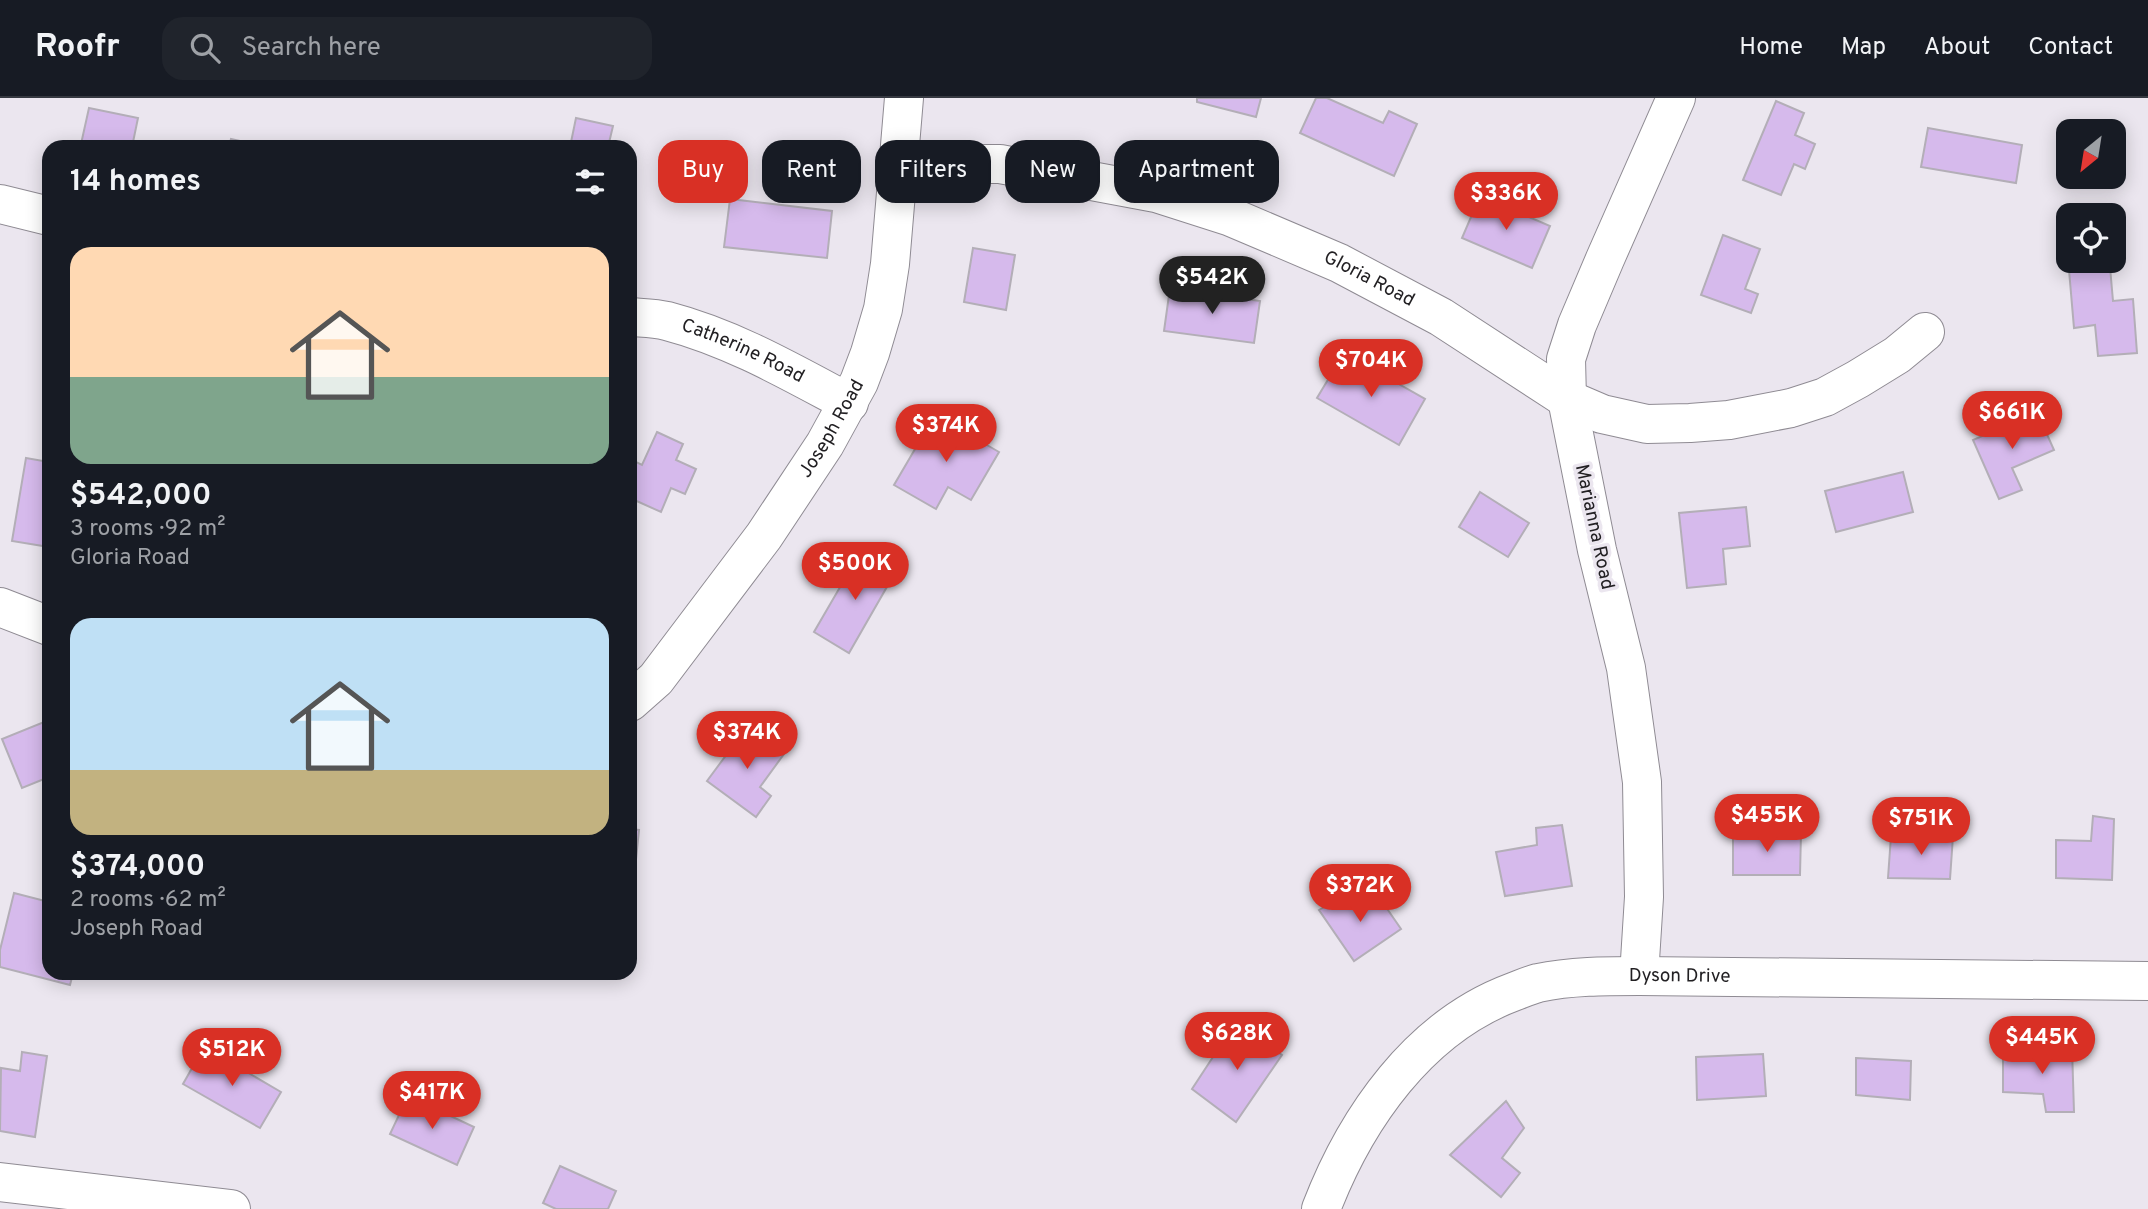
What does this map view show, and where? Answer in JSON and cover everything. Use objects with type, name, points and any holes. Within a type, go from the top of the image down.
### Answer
[{"type":"street","name":"Joseph Road","points":[[901,140],[904,98]]},
{"type":"street","name":"Marianna Road","points":[[1639,976],[1644,897],[1640,769],[1626,668],[1597,550],[1567,400],[1566,359],[1577,324],[1676,98]]},
{"type":"street","name":"Gloria Road","points":[[991,164],[1156,193],[1231,216],[1339,263],[1441,317],[1567,400],[1602,414],[1647,424],[1690,424],[1741,417],[1791,408],[1825,397],[1897,355],[1925,332]]},
{"type":"street","name":"Joseph Road","points":[[637,696],[656,679],[764,536],[849,403],[870,353],[883,309],[895,203]]},
{"type":"street","points":[[0,204],[42,214]]},
{"type":"street","name":"Catherine Road","points":[[637,318],[665,321],[708,334],[849,403]]},
{"type":"street","points":[[0,607],[42,623]]},
{"type":"street","name":"Dyson Drive","points":[[1321,1209],[1349,1147],[1376,1104],[1407,1065],[1443,1030],[1488,1001],[1536,983],[1587,976],[2148,981]]},
{"type":"street","points":[[0,1182],[231,1209]]},
{"type":"building","points":[[1197,98],[1261,98],[1256,117],[1197,102]]},
{"type":"building","points":[[1316,98],[1327,98],[1383,123],[1389,111],[1417,124],[1394,176],[1300,133]]},
{"type":"building","points":[[1776,101],[1804,113],[1795,135],[1815,144],[1805,169],[1794,164],[1781,195],[1743,180]]},
{"type":"building","points":[[89,108],[138,118],[133,140],[82,140]]},
{"type":"building","points":[[576,118],[613,126],[610,140],[571,140]]},
{"type":"building","points":[[1928,128],[2022,145],[2016,183],[1921,167]]},
{"type":"building","points":[[1480,196],[1550,226],[1532,268],[1462,238]]},
{"type":"building","points":[[748,201],[832,211],[827,258],[724,247],[730,203]]},
{"type":"building","points":[[1723,235],[1760,249],[1745,289],[1758,294],[1751,313],[1701,295]]},
{"type":"building","points":[[973,248],[1015,255],[1006,310],[964,302]]},
{"type":"building","points":[[2069,273],[2111,273],[2113,301],[2133,299],[2137,353],[2098,356],[2095,325],[2074,328]]},
{"type":"building","points":[[1170,288],[1260,301],[1254,343],[1164,331]]},
{"type":"building","points":[[1344,353],[1425,399],[1399,445],[1317,398]]},
{"type":"building","points":[[2037,412],[2054,450],[2012,468],[2022,490],[1999,499],[1973,440]]},
{"type":"building","points":[[935,415],[999,452],[971,500],[948,487],[936,509],[894,485]]},
{"type":"building","points":[[657,432],[683,444],[676,460],[696,469],[685,494],[671,488],[661,512],[637,501],[637,462],[642,465]]},
{"type":"building","points":[[26,458],[42,461],[42,546],[12,541]]},
{"type":"building","points":[[1903,472],[1913,512],[1836,532],[1825,491]]},
{"type":"building","points":[[1480,492],[1529,523],[1508,557],[1459,527]]},
{"type":"building","points":[[1746,507],[1750,546],[1723,549],[1726,584],[1687,588],[1679,513]]},
{"type":"building","points":[[861,551],[896,571],[849,653],[814,632]]},
{"type":"building","points":[[42,723],[42,780],[22,788],[2,739]]},
{"type":"building","points":[[747,727],[784,754],[760,787],[771,796],[756,817],[707,781]]},
{"type":"building","points":[[2093,816],[2114,819],[2112,880],[2056,878],[2056,840],[2091,841]]},
{"type":"building","points":[[1562,825],[1572,886],[1505,896],[1496,852],[1537,845],[1536,828]]},
{"type":"building","points":[[1733,832],[1801,833],[1800,875],[1733,875]]},
{"type":"building","points":[[1891,836],[1953,836],[1950,879],[1888,878]]},
{"type":"building","points":[[1351,892],[1363,909],[1381,900],[1401,929],[1354,961],[1319,910]]},
{"type":"building","points":[[14,893],[42,900],[42,978],[0,967],[0,950]]},
{"type":"building","points":[[51,980],[71,980],[70,985]]},
{"type":"building","points":[[1236,1022],[1282,1055],[1236,1122],[1192,1089]]},
{"type":"building","points":[[204,1047],[281,1092],[260,1128],[183,1084]]},
{"type":"building","points":[[2072,1048],[2074,1112],[2046,1112],[2043,1094],[2003,1092],[2003,1051]]},
{"type":"building","points":[[22,1052],[47,1056],[35,1137],[0,1131],[1,1068],[20,1071]]},
{"type":"building","points":[[1763,1054],[1766,1096],[1697,1100],[1696,1057]]},
{"type":"building","points":[[1856,1058],[1911,1061],[1910,1100],[1856,1095]]},
{"type":"building","points":[[408,1096],[474,1127],[457,1165],[390,1134]]},
{"type":"building","points":[[1506,1101],[1524,1128],[1502,1158],[1520,1173],[1501,1197],[1450,1155]]},
{"type":"building","points":[[560,1166],[616,1191],[608,1209],[556,1209],[543,1203]]}]
